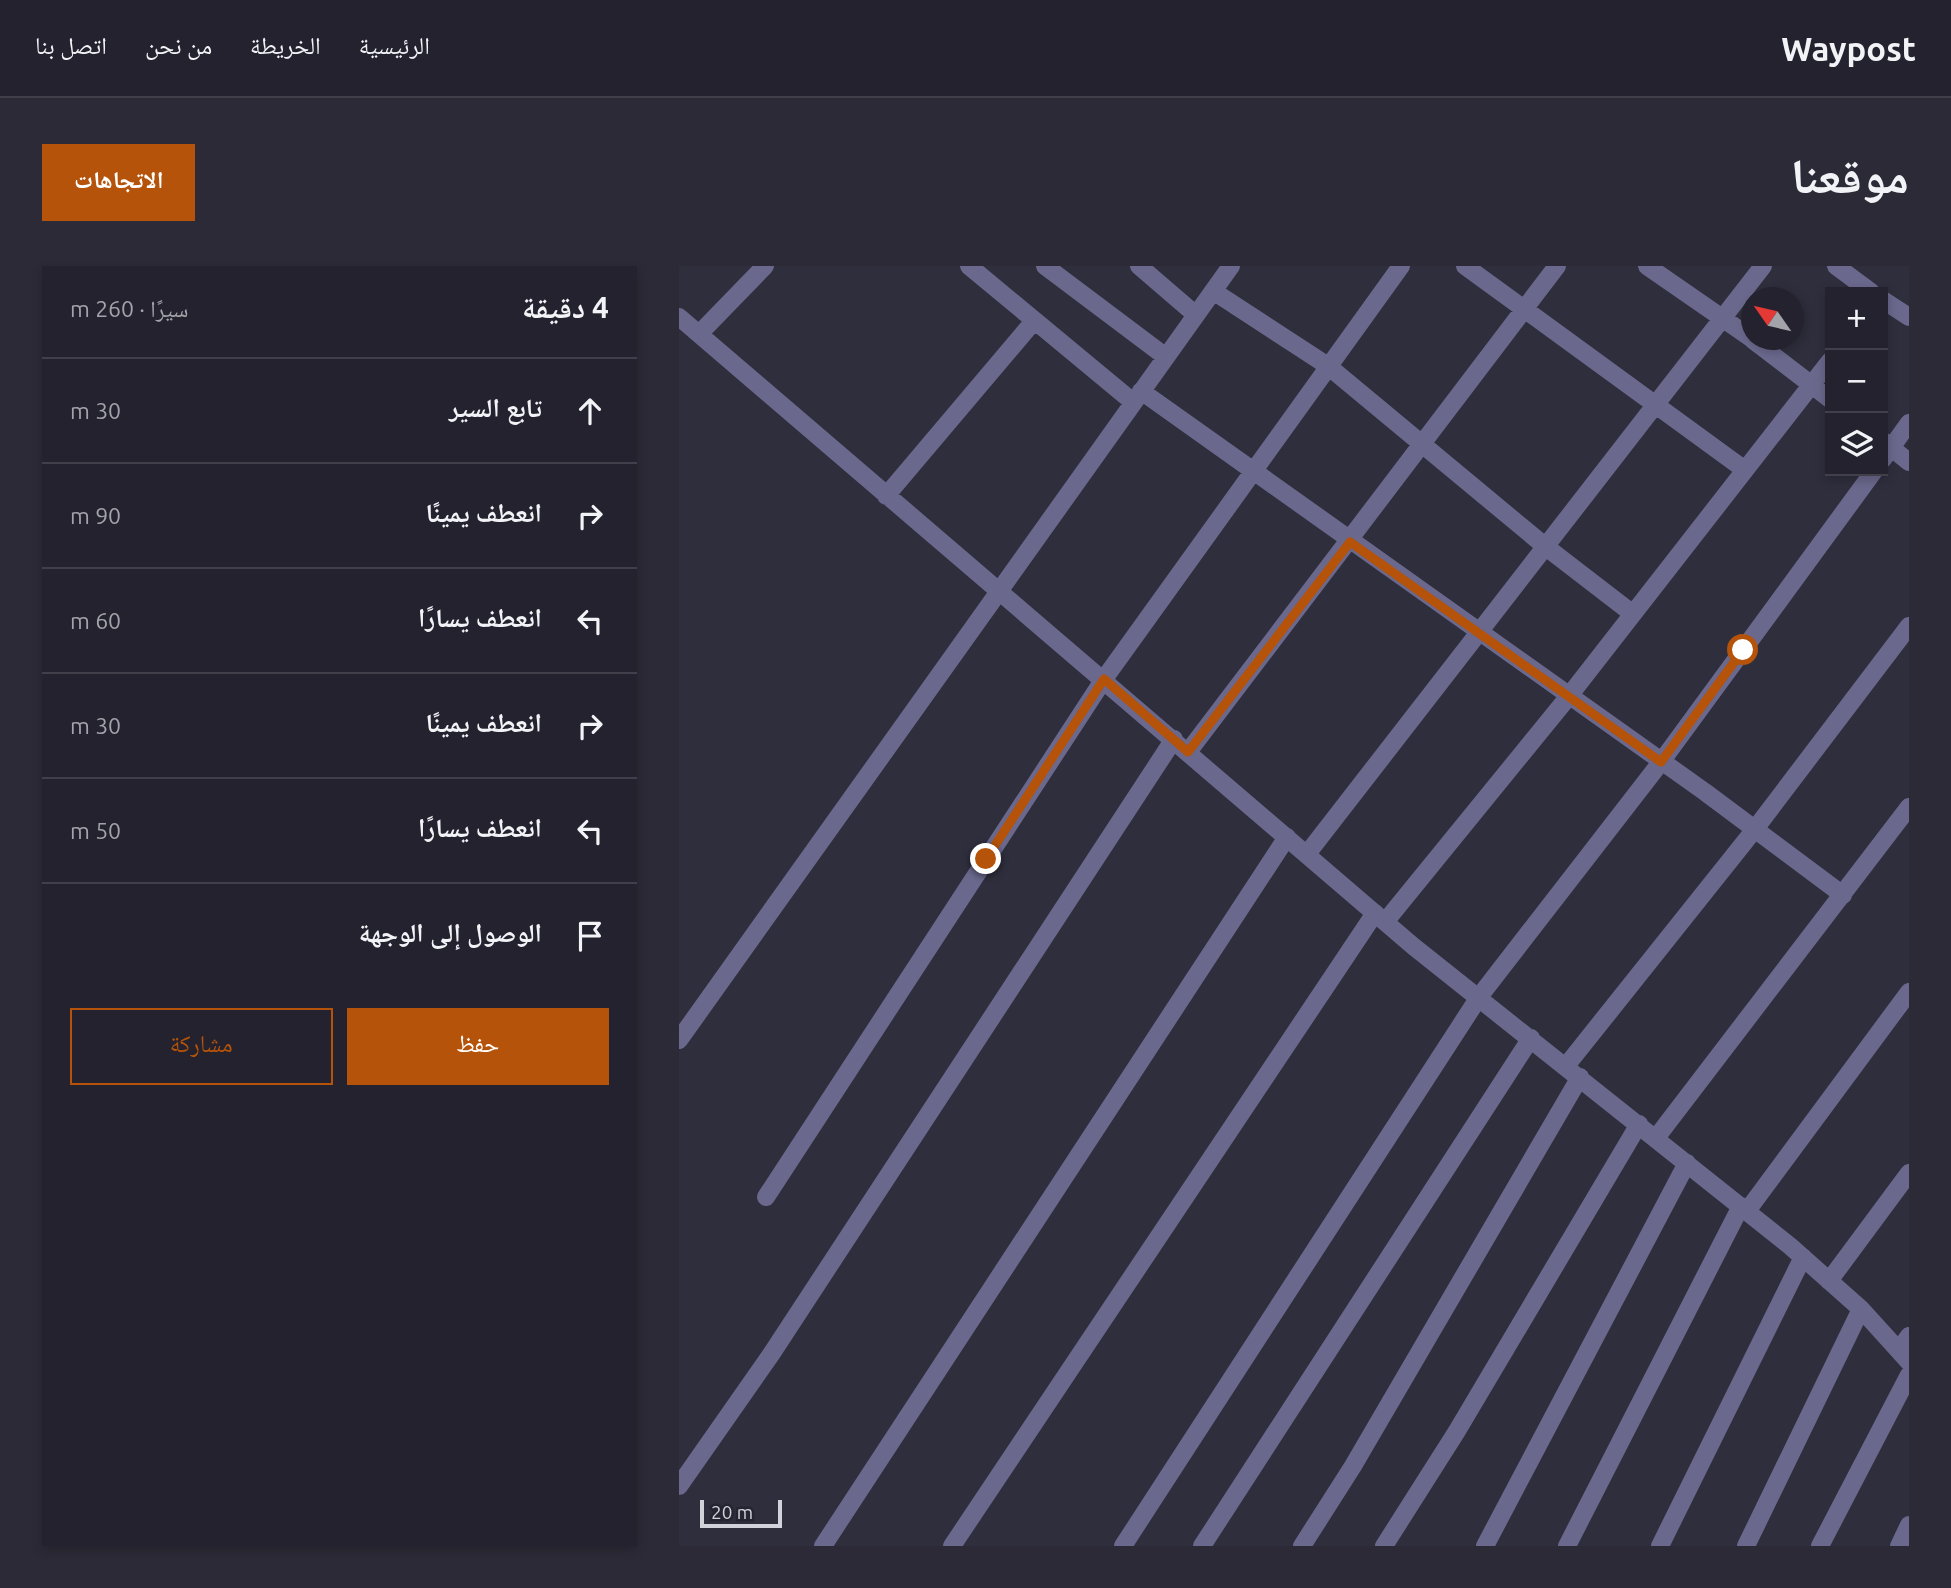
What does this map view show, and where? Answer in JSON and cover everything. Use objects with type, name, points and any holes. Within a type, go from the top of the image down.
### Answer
[{"type":"street","points":[[699,334],[765,266]]},
{"type":"street","points":[[969,266],[1034,321],[1137,396],[1252,470],[1755,829],[1843,895]]},
{"type":"street","points":[[1045,266],[1166,357]]},
{"type":"street","points":[[1139,266],[1196,315]]},
{"type":"street","points":[[679,1040],[1231,266]]},
{"type":"street","points":[[766,1197],[1104,679],[1401,266]]},
{"type":"street","points":[[1465,266],[1745,470]]},
{"type":"street","points":[[1188,752],[1423,446],[1557,266]]},
{"type":"street","points":[[1647,266],[1741,331]]},
{"type":"street","points":[[1307,854],[1763,266]]},
{"type":"street","points":[[1836,266],[1864,287]]},
{"type":"street","points":[[1213,291],[1328,366],[1546,547],[1633,614]]},
{"type":"street","points":[[1888,303],[1909,317]]},
{"type":"street","points":[[679,317],[996,592],[1104,679],[1380,918],[1803,1257],[1906,1349]]},
{"type":"street","points":[[886,496],[1034,321]]},
{"type":"street","points":[[1767,350],[1825,395]]},
{"type":"street","points":[[952,1546],[1380,918],[1569,696],[1825,367]]},
{"type":"street","points":[[1888,447],[1909,423]]},
{"type":"street","points":[[1888,450],[1909,462]]},
{"type":"street","points":[[1123,1546],[1479,997],[1661,762],[1870,476]]},
{"type":"street","points":[[1302,1546],[1353,1466],[1573,1072],[1755,829],[1906,635]]},
{"type":"street","points":[[679,1486],[772,1353],[1174,739]]},
{"type":"street","points":[[1656,1138],[1909,807]]},
{"type":"street","points":[[823,1546],[1287,837]]},
{"type":"street","points":[[1567,1546],[1744,1209],[1909,992]]},
{"type":"street","points":[[1202,1546],[1531,1038]]},
{"type":"street","points":[[1384,1546],[1457,1431],[1639,1124]]},
{"type":"street","points":[[1485,1546],[1687,1163]]},
{"type":"street","points":[[1829,1281],[1909,1173]]},
{"type":"street","points":[[1660,1546],[1803,1257]]},
{"type":"street","points":[[1746,1546],[1861,1309]]},
{"type":"street","points":[[1820,1546],[1909,1376]]},
{"type":"street","points":[[1899,1546],[1909,1525]]},
{"type":"route","points":[[986,859],[1104,679],[1188,752],[1350,542],[1661,762],[1743,650]]}]
